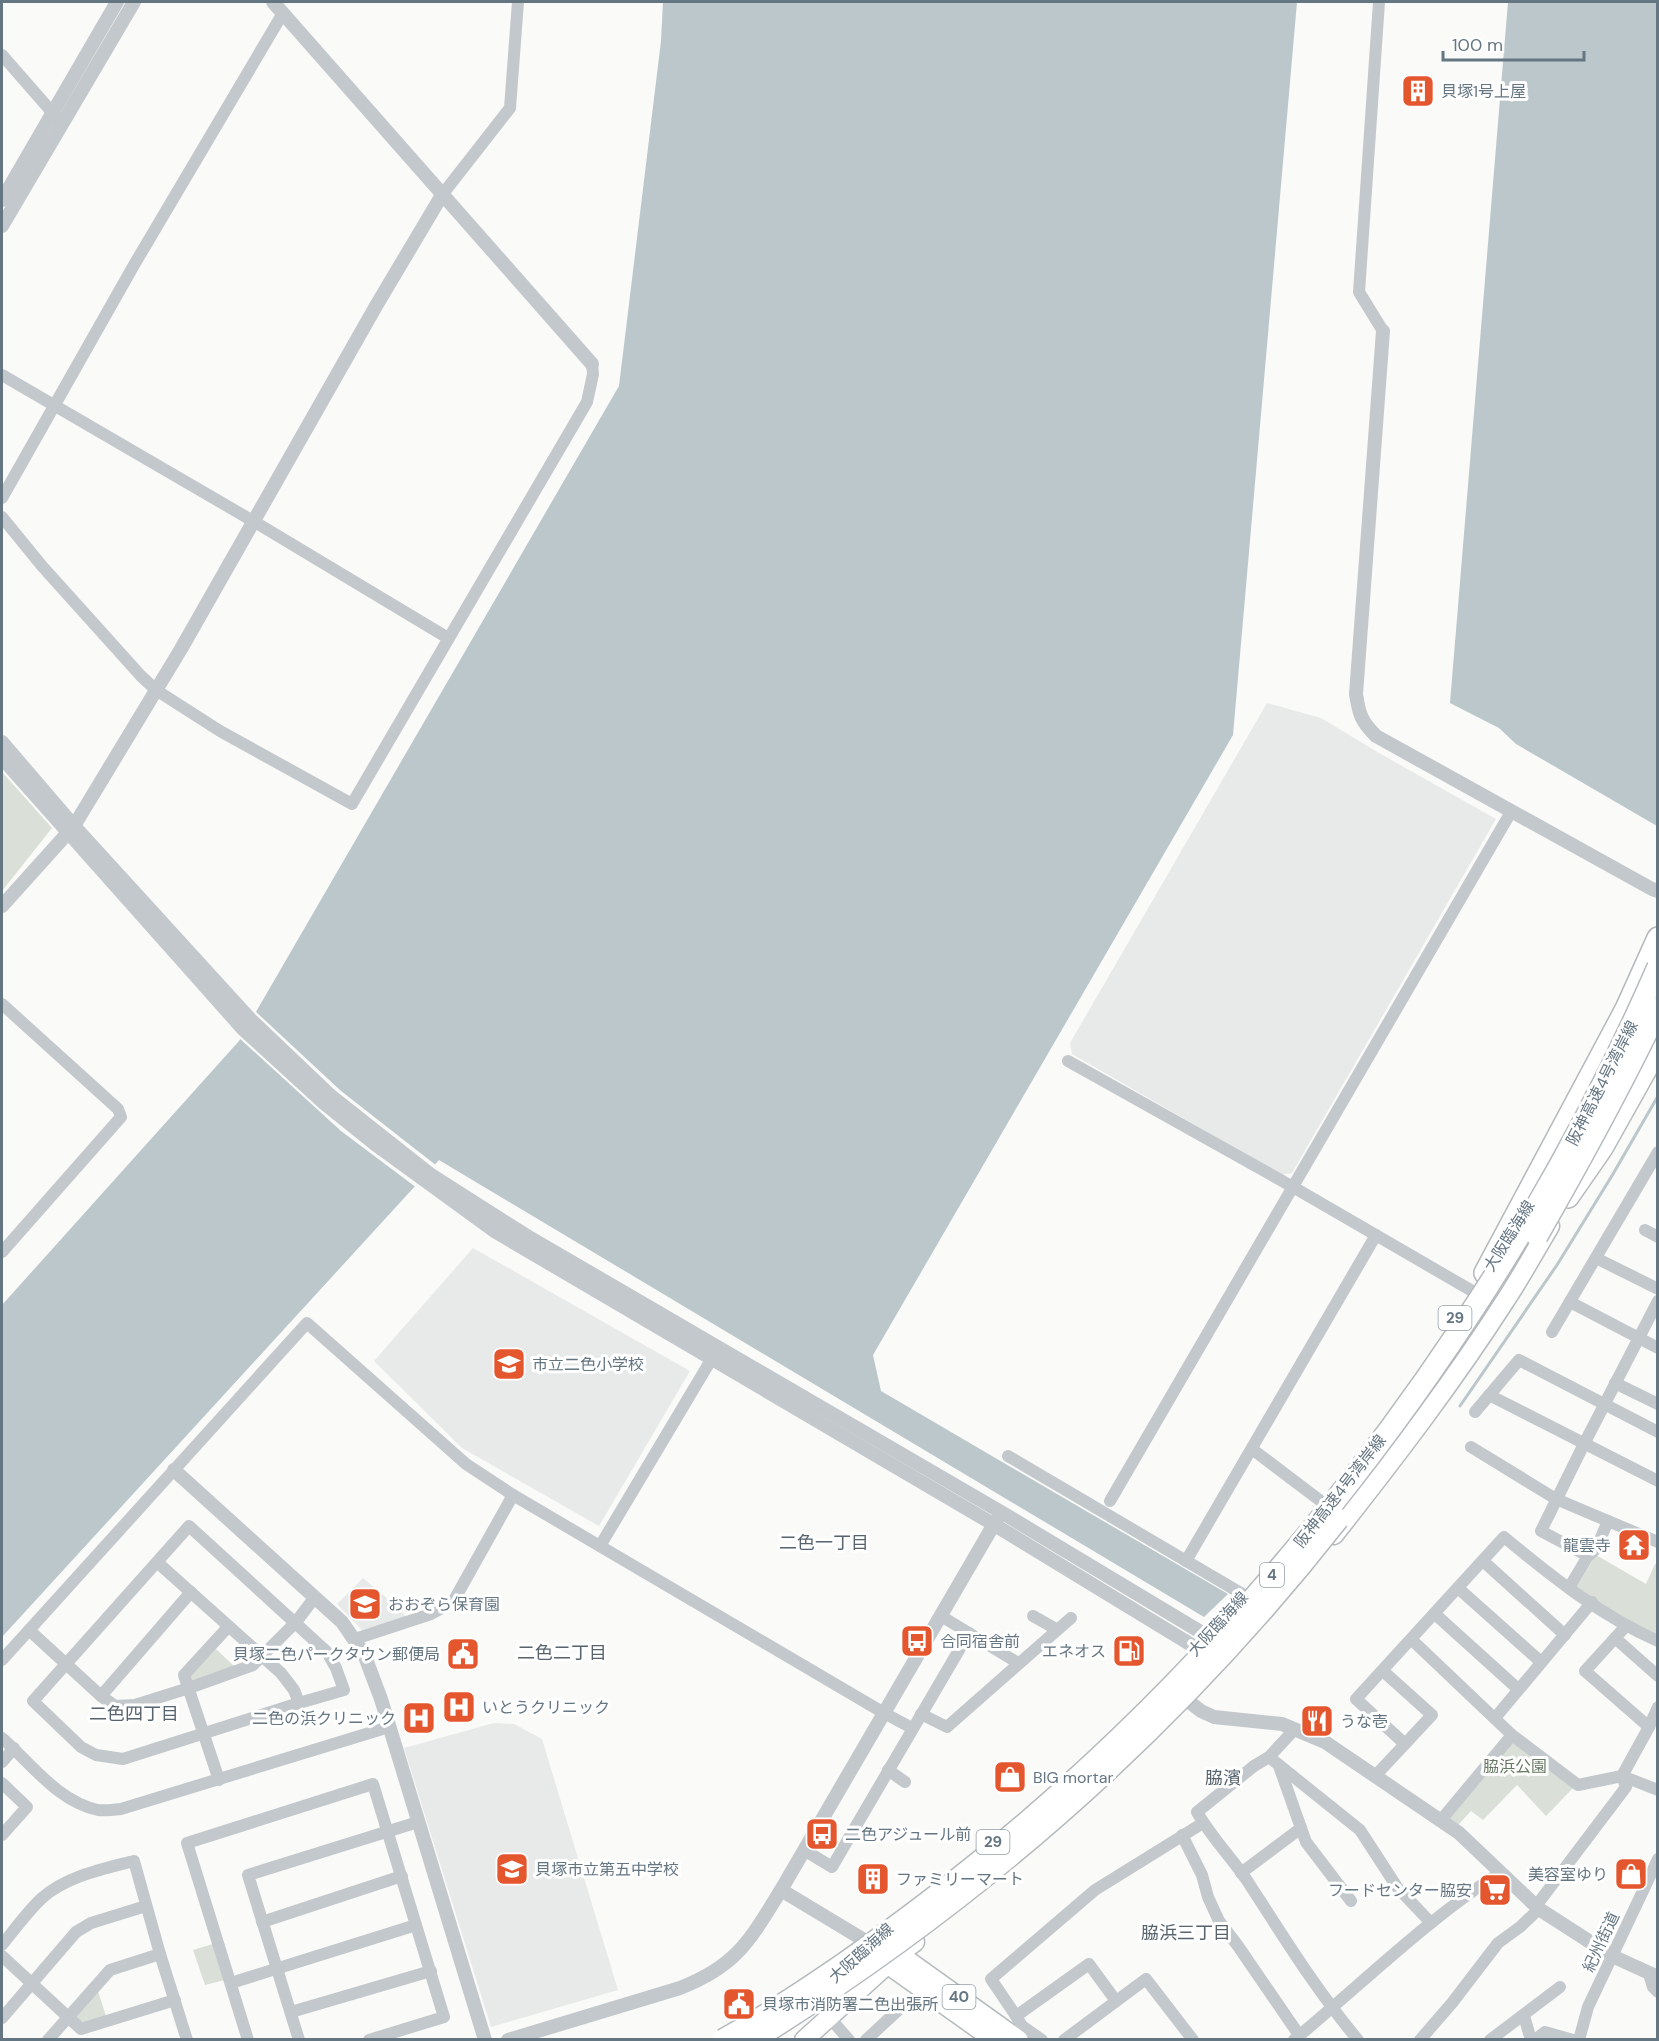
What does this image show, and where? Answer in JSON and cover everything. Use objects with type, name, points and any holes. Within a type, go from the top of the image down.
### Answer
[{"type":"highway","points":[[1477,1287],[1626,1009],[1658,938]]},
{"type":"highway","name":"阪神高速4号湾岸線","points":[[723,2040],[775,2009],[865,1949],[1002,1844],[1105,1752],[1209,1646],[1266,1582],[1377,1446],[1482,1297],[1524,1230],[1569,1150],[1609,1073],[1658,968]]},
{"type":"highway","name":"阪神高速4号湾岸線","points":[[753,2040],[915,1931],[1012,1856],[1166,1714],[1276,1594],[1387,1456],[1495,1303],[1584,1155],[1658,1009]]},
{"type":"highway","points":[[1559,1209],[1602,1148],[1658,1048]]},
{"type":"main road","name":"大阪臨海線","points":[[770,2040],[869,1943],[1020,1820],[1118,1730],[1203,1641],[1322,1502],[1366,1447],[1477,1287],[1521,1218],[1658,968]]},
{"type":"main road","name":"大阪臨海線","points":[[804,2040],[893,1959],[963,1906],[1043,1839],[1120,1769],[1188,1701],[1271,1611],[1323,1549],[1409,1437],[1505,1301],[1611,1122],[1658,1028]]},
{"type":"main road","name":"40","points":[[869,1943],[1019,2040]]},
{"type":"main road","name":"40","points":[[893,1959],[994,2040]]},
{"type":"street","points":[[2,200],[117,2]]},
{"type":"street","points":[[2,226],[134,2]]},
{"type":"street","points":[[2,517],[42,566],[156,690],[220,731],[352,804],[587,402],[593,374],[592,364],[273,2]]},
{"type":"street","points":[[2,906],[71,830],[156,690],[442,195],[510,108],[518,2]]},
{"type":"street","points":[[1380,2],[1359,292],[1383,331],[1356,693],[1359,714],[1376,736],[1658,891]]},
{"type":"street","points":[[2,498],[283,13]]},
{"type":"street","points":[[2,55],[61,124]]},
{"type":"street","points":[[2,375],[448,638]]},
{"type":"street","points":[[2,742],[71,830]]},
{"type":"street","points":[[2,759],[71,830],[247,1024],[428,1178],[496,1232],[993,1524],[1203,1641]]},
{"type":"street","points":[[1110,1501],[1511,812]]},
{"type":"street","points":[[2,1004],[118,1109],[121,1117],[2,1252]]},
{"type":"street","points":[[1068,1061],[1293,1186],[1376,1235],[1477,1287]]},
{"type":"street","points":[[1552,1332],[1658,1152]]},
{"type":"street","points":[[428,1178],[1001,1512],[1227,1658]]},
{"type":"street","points":[[1645,1230],[1658,1237]]},
{"type":"street","points":[[1186,1561],[1376,1235]]},
{"type":"street","points":[[1596,1258],[1658,1289]]},
{"type":"street","points":[[1588,1556],[1541,1532],[1658,1301]]},
{"type":"street","points":[[1570,1302],[1658,1348]]},
{"type":"street","points":[[2,1660],[307,1323],[466,1464],[513,1495],[912,1728]]},
{"type":"street","points":[[600,1546],[711,1360]]},
{"type":"street","points":[[1475,1412],[1519,1360],[1658,1432]]},
{"type":"street","points":[[1615,1383],[1658,1404]]},
{"type":"street","points":[[1489,1395],[1658,1481]]},
{"type":"street","points":[[1472,1447],[1556,1499],[1658,1542]]},
{"type":"street","points":[[1252,1449],[1322,1502]]},
{"type":"street","points":[[1008,1456],[1244,1595]]},
{"type":"street","points":[[174,1470],[342,1622],[364,1654],[389,1727],[485,2040]]},
{"type":"street","points":[[355,1639],[431,1614],[453,1602],[513,1495]]},
{"type":"street","points":[[508,2040],[702,1979],[738,1954],[756,1931],[781,1890],[1001,1512]]},
{"type":"street","points":[[1569,1588],[1588,1556],[1596,1550],[1608,1521]]},
{"type":"street","points":[[189,1526],[327,1652],[344,1690],[123,1759],[96,1755],[81,1747],[33,1701],[157,1562],[189,1526]]},
{"type":"street","points":[[1405,1744],[1356,1699],[1504,1537],[1569,1588],[1625,1626],[1658,1641]]},
{"type":"street","points":[[1483,1561],[1565,1635]]},
{"type":"street","points":[[157,1562],[281,1673],[294,1690],[299,1703]]},
{"type":"street","points":[[1458,1588],[1541,1662]]},
{"type":"street","points":[[101,1696],[190,1592]]},
{"type":"street","points":[[29,1630],[115,1706],[135,1705],[253,1665],[296,1622],[315,1597]]},
{"type":"street","points":[[1495,1718],[1592,1602]]},
{"type":"street","points":[[1435,1614],[1518,1689]]},
{"type":"street","points":[[941,1616],[1018,1663]]},
{"type":"street","points":[[1034,1616],[1056,1629]]},
{"type":"street","points":[[921,1714],[947,1727],[1071,1617]]},
{"type":"street","points":[[1625,1626],[1585,1671],[1649,1727]]},
{"type":"street","points":[[219,1780],[184,1675],[228,1627]]},
{"type":"street","points":[[804,1850],[832,1867],[969,1633]]},
{"type":"street","points":[[1615,1638],[1658,1676]]},
{"type":"street","points":[[1412,1640],[1512,1735],[1578,1785],[1622,1776],[1658,1790]]},
{"type":"street","points":[[1376,1775],[1432,1715],[1383,1671]]},
{"type":"street","points":[[1188,1701],[1214,1717],[1282,1724],[1325,1742],[1459,1833],[1537,1908],[1612,1956],[1653,1976],[1653,1987],[1658,1992]]},
{"type":"street","points":[[1622,1776],[1658,1707]]},
{"type":"street","points":[[2,1738],[56,1789],[78,1803],[100,1810],[121,1809],[389,1727]]},
{"type":"street","points":[[1295,1728],[1274,1761],[1254,1767],[1197,1812],[1331,2007],[1358,2040]]},
{"type":"street","points":[[1441,1820],[1512,1735]]},
{"type":"street","points":[[2,1762],[14,1748]]},
{"type":"street","points":[[1274,1761],[1306,1842],[1351,1901]]},
{"type":"street","points":[[1274,1761],[1360,1830],[1397,1887],[1431,1923]]},
{"type":"street","points":[[888,1770],[905,1782]]},
{"type":"street","points":[[1420,2040],[1498,1943],[1520,1928],[1537,1908],[1626,1786],[1622,1776]]},
{"type":"street","points":[[2,1783],[27,1807],[2,1835]]},
{"type":"street","points":[[248,2040],[187,1843],[373,1784],[444,2017],[369,2040]]},
{"type":"street","points":[[299,2040],[248,1875],[418,1822]]},
{"type":"street","points":[[1042,2040],[1022,2026],[991,1979],[1095,1890],[1203,1822]]},
{"type":"street","points":[[1241,1873],[1301,1828]]},
{"type":"street","points":[[1182,1835],[1202,1875],[1208,1897],[1219,1921],[1238,1946],[1296,2037],[1431,1923],[1501,1872]]},
{"type":"street","name":"紀州街道","points":[[1579,2040],[1588,2007],[1658,1859]]},
{"type":"street","points":[[2,1945],[43,1898],[65,1883],[134,1861],[187,2040]]},
{"type":"street","points":[[262,1922],[402,1876]]},
{"type":"street","points":[[781,1890],[869,1943]]},
{"type":"street","points":[[2,2018],[76,1932],[91,1923],[146,1906]]},
{"type":"street","points":[[231,1983],[416,1925]]},
{"type":"street","points":[[48,2040],[110,1970],[160,1954]]},
{"type":"street","points":[[2,1956],[81,2029],[175,2000]]},
{"type":"street","points":[[1016,2016],[1089,1964],[1116,2001]]},
{"type":"street","points":[[291,2012],[430,1971]]},
{"type":"street","points":[[1064,2040],[1146,1979],[1193,2040]]},
{"type":"street","points":[[1491,2040],[1560,1987]]},
{"type":"street","points":[[866,2040],[908,2001]]},
{"type":"street","points":[[1524,2016],[1533,2040],[1545,2032],[1573,2040]]},
{"type":"street","points":[[829,2017],[849,2040]]},
{"type":"shaded area","points":[[663,2],[1297,2],[1233,735],[873,1355],[881,1391],[1228,1594],[1204,1617],[439,1160],[2,1637],[2,1305],[239,1041],[619,386],[661,41]]},
{"type":"shaded area","points":[[1508,2],[1657,2],[1657,826],[1516,744],[1499,728],[1450,703]]},
{"type":"shaded area","points":[[1267,703],[1321,718],[1496,819],[1292,1173],[1282,1175],[1072,1054],[1070,1043]]},
{"type":"shaded area","points":[[473,1248],[690,1371],[599,1526],[462,1448],[374,1361]]},
{"type":"shaded area","name":"おおぞら保育園","points":[[363,1578],[401,1610],[406,1618],[362,1630],[337,1604]]},
{"type":"shaded area","name":"貝塚市立第五中学校","points":[[494,1723],[514,1724],[542,1739],[618,1990],[491,2027],[404,1748]]},
{"type":"green space","points":[[2,772],[52,828],[2,891]]},
{"type":"green space","points":[[1596,1555],[1646,1584],[1655,1564],[1657,1565],[1657,1635],[1629,1623],[1576,1588]]},
{"type":"green space","points":[[216,1649],[234,1666],[192,1681],[190,1675]]},
{"type":"green space","name":"脇浜公園","points":[[1512,1741],[1573,1788],[1546,1816],[1517,1785],[1483,1820],[1471,1811],[1458,1825],[1446,1818]]},
{"type":"green space","points":[[213,1944],[225,1980],[205,1985],[193,1950]]},
{"type":"green space","points":[[98,1991],[106,2016],[84,2024],[76,2017]]},
{"type":"pier","points":[[254,1010],[341,1091],[437,1166],[417,1188],[341,1131],[238,1037]]},
{"type":"waterway","points":[[1460,1406],[1557,1265],[1658,1096]]},
{"type":"place","name":"貝塚1号上屋","points":[[1418,91]]},
{"type":"place","name":"市立二色小学校","points":[[509,1364]]},
{"type":"place","name":"龍雲寺","points":[[1634,1545]]},
{"type":"place","name":"おおぞら保育園","points":[[365,1604]]},
{"type":"place","name":"合同宿舎前","points":[[917,1641]]},
{"type":"place","name":"エネオス","points":[[1129,1651]]},
{"type":"place","name":"貝塚二色パークタウン郵便局","points":[[463,1654]]},
{"type":"place","name":"いとうクリニック","points":[[459,1707]]},
{"type":"place","name":"二色の浜クリニック","points":[[419,1718]]},
{"type":"place","name":"うな壱","points":[[1317,1721]]},
{"type":"place","name":"BIG mortar","points":[[1010,1777]]},
{"type":"place","name":"二色アジュール前","points":[[822,1834]]},
{"type":"place","name":"貝塚市立第五中学校","points":[[512,1869]]},
{"type":"place","name":"美容室ゆり","points":[[1631,1874]]},
{"type":"place","name":"ファミリーマート","points":[[873,1879]]},
{"type":"place","name":"フードセンター脇安","points":[[1495,1890]]},
{"type":"place","name":"貝塚市消防署二色出張所","points":[[739,2004]]},
{"type":"district","name":"二色一丁目","points":[[824,1543]]},
{"type":"district","name":"二色二丁目","points":[[562,1653]]},
{"type":"district","name":"二色四丁目","points":[[134,1714]]},
{"type":"district","name":"脇濱","points":[[1223,1778]]},
{"type":"district","name":"脇浜三丁目","points":[[1186,1933]]}]
